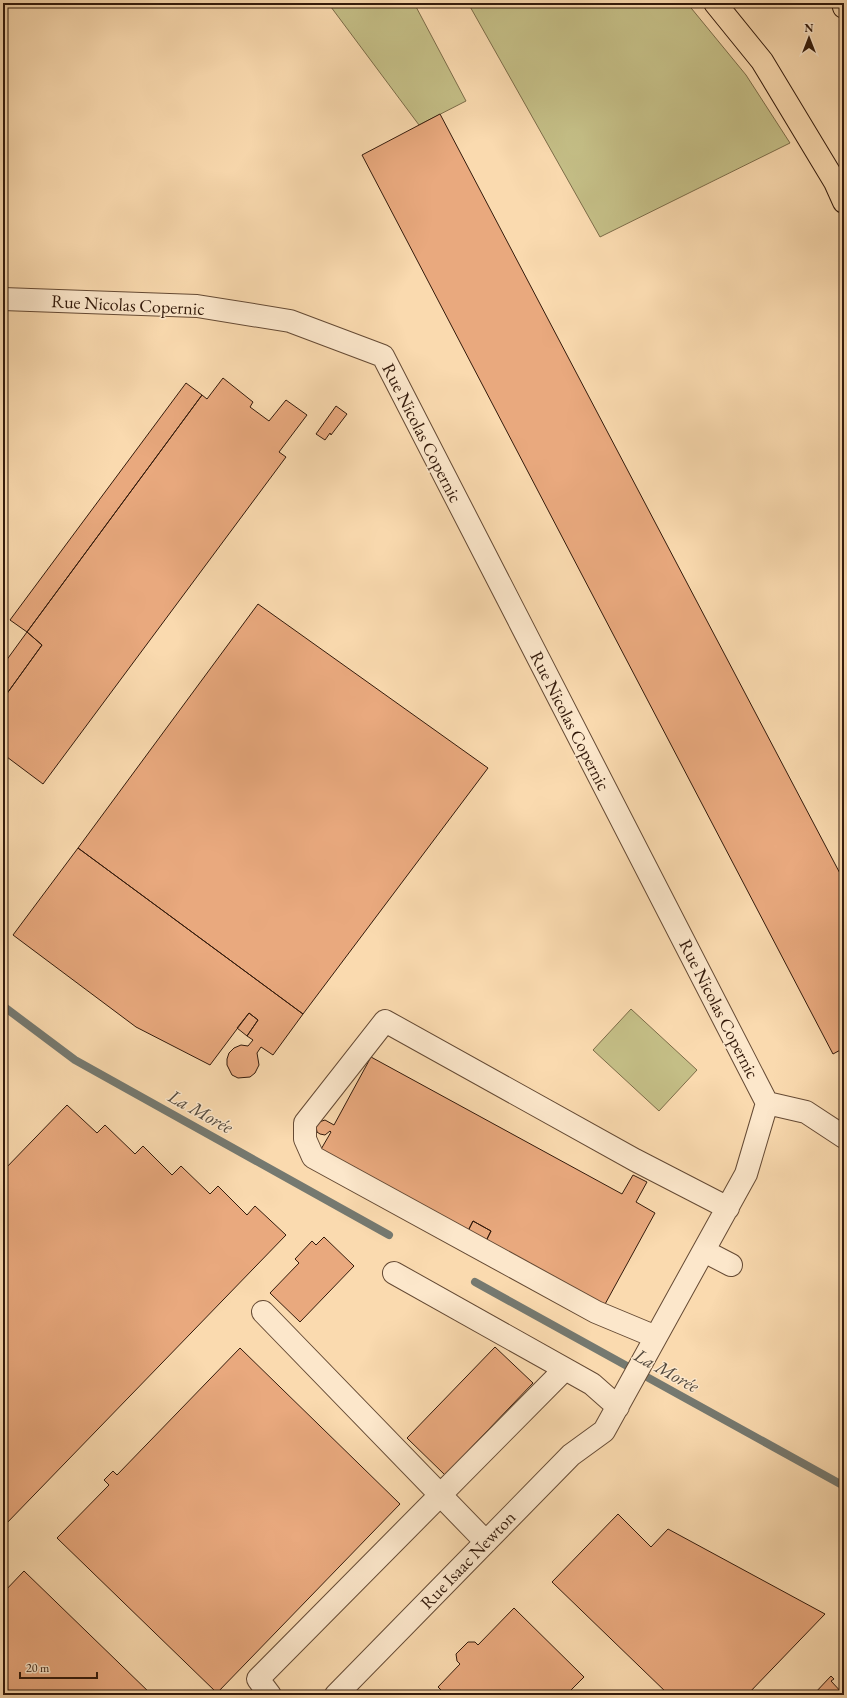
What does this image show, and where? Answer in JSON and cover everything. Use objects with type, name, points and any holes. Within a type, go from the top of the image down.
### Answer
[{"type":"highway","points":[[715,3],[762,61],[835,182],[844,202]]},
{"type":"highway","points":[[843,3],[844,7]]},
{"type":"street","name":"Rue Nicolas Copernic","points":[[3,299],[197,306],[290,321],[383,356],[767,1103]]},
{"type":"street","points":[[652,1345],[596,1312],[313,1157],[305,1139],[305,1123],[385,1021],[635,1160],[728,1208]]},
{"type":"street","points":[[394,1273],[592,1384],[618,1407],[746,1174],[767,1103],[806,1112],[844,1138]]},
{"type":"street","points":[[704,1251],[731,1265]]},
{"type":"street","points":[[263,1312],[486,1542]]},
{"type":"street","points":[[270,1695],[258,1679],[565,1369]]},
{"type":"street","name":"Rue Isaac Newton","points":[[336,1695],[571,1455],[604,1431],[618,1407]]},
{"type":"shaded area","points":[[328,3],[414,3],[466,101],[419,125]]},
{"type":"shaded area","points":[[468,3],[687,3],[746,75],[790,143],[600,237]]},
{"type":"shaded area","points":[[631,1009],[697,1070],[659,1111],[593,1050]]},
{"type":"building","points":[[440,114],[844,881],[844,1048],[833,1054],[362,155]]},
{"type":"building","points":[[223,378],[253,402],[250,407],[269,421],[286,400],[307,415],[279,452],[286,457],[43,784],[3,754],[3,699],[42,645],[27,632],[202,395],[207,399]]},
{"type":"building","points":[[186,383],[202,395],[27,632],[10,620]]},
{"type":"building","points":[[336,406],[347,414],[331,435],[330,433],[325,440],[316,434]]},
{"type":"building","points":[[258,604],[488,768],[303,1014],[78,848]]},
{"type":"building","points":[[27,632],[42,645],[3,699],[3,665]]},
{"type":"building","points":[[78,848],[303,1014],[273,1055],[261,1047],[257,1053],[259,1065],[255,1073],[250,1077],[238,1078],[232,1075],[227,1065],[229,1053],[234,1048],[241,1045],[248,1046],[253,1040],[247,1036],[258,1020],[249,1013],[210,1065],[136,1027],[13,935]]},
{"type":"building","points":[[249,1013],[258,1020],[247,1036],[237,1028]]},
{"type":"building","points":[[371,1057],[622,1194],[633,1175],[647,1182],[636,1202],[655,1213],[604,1306],[486,1241],[491,1231],[473,1221],[468,1231],[320,1151],[331,1132],[330,1131],[325,1135],[320,1134],[317,1132],[316,1126],[319,1122],[325,1120],[334,1125]]},
{"type":"building","points":[[67,1105],[97,1133],[105,1125],[135,1154],[143,1146],[172,1175],[181,1166],[210,1194],[218,1186],[247,1215],[255,1206],[286,1235],[3,1527],[3,1171]]},
{"type":"building","points":[[473,1221],[491,1231],[486,1241],[468,1231]]},
{"type":"building","points":[[324,1237],[354,1266],[300,1322],[270,1293],[299,1263],[295,1259],[312,1241],[316,1245]]},
{"type":"building","points":[[495,1347],[533,1383],[445,1475],[407,1438]]},
{"type":"building","points":[[240,1348],[400,1504],[217,1693],[57,1538],[109,1485],[104,1480],[113,1471],[117,1475]]},
{"type":"building","points":[[618,1514],[651,1547],[668,1529],[825,1614],[747,1695],[669,1695],[552,1582]]},
{"type":"building","points":[[24,1571],[152,1695],[3,1695],[3,1593]]},
{"type":"building","points":[[514,1608],[584,1677],[566,1695],[446,1695],[438,1687],[460,1664],[457,1661],[456,1654],[468,1642],[475,1642],[478,1645]]},
{"type":"building","points":[[831,1676],[834,1679],[831,1681],[844,1695],[813,1695]]},
{"type":"waterway","name":"La Morée","points":[[3,1006],[75,1060],[389,1235]]},
{"type":"waterway","name":"La Morée","points":[[475,1282],[844,1486]]}]
